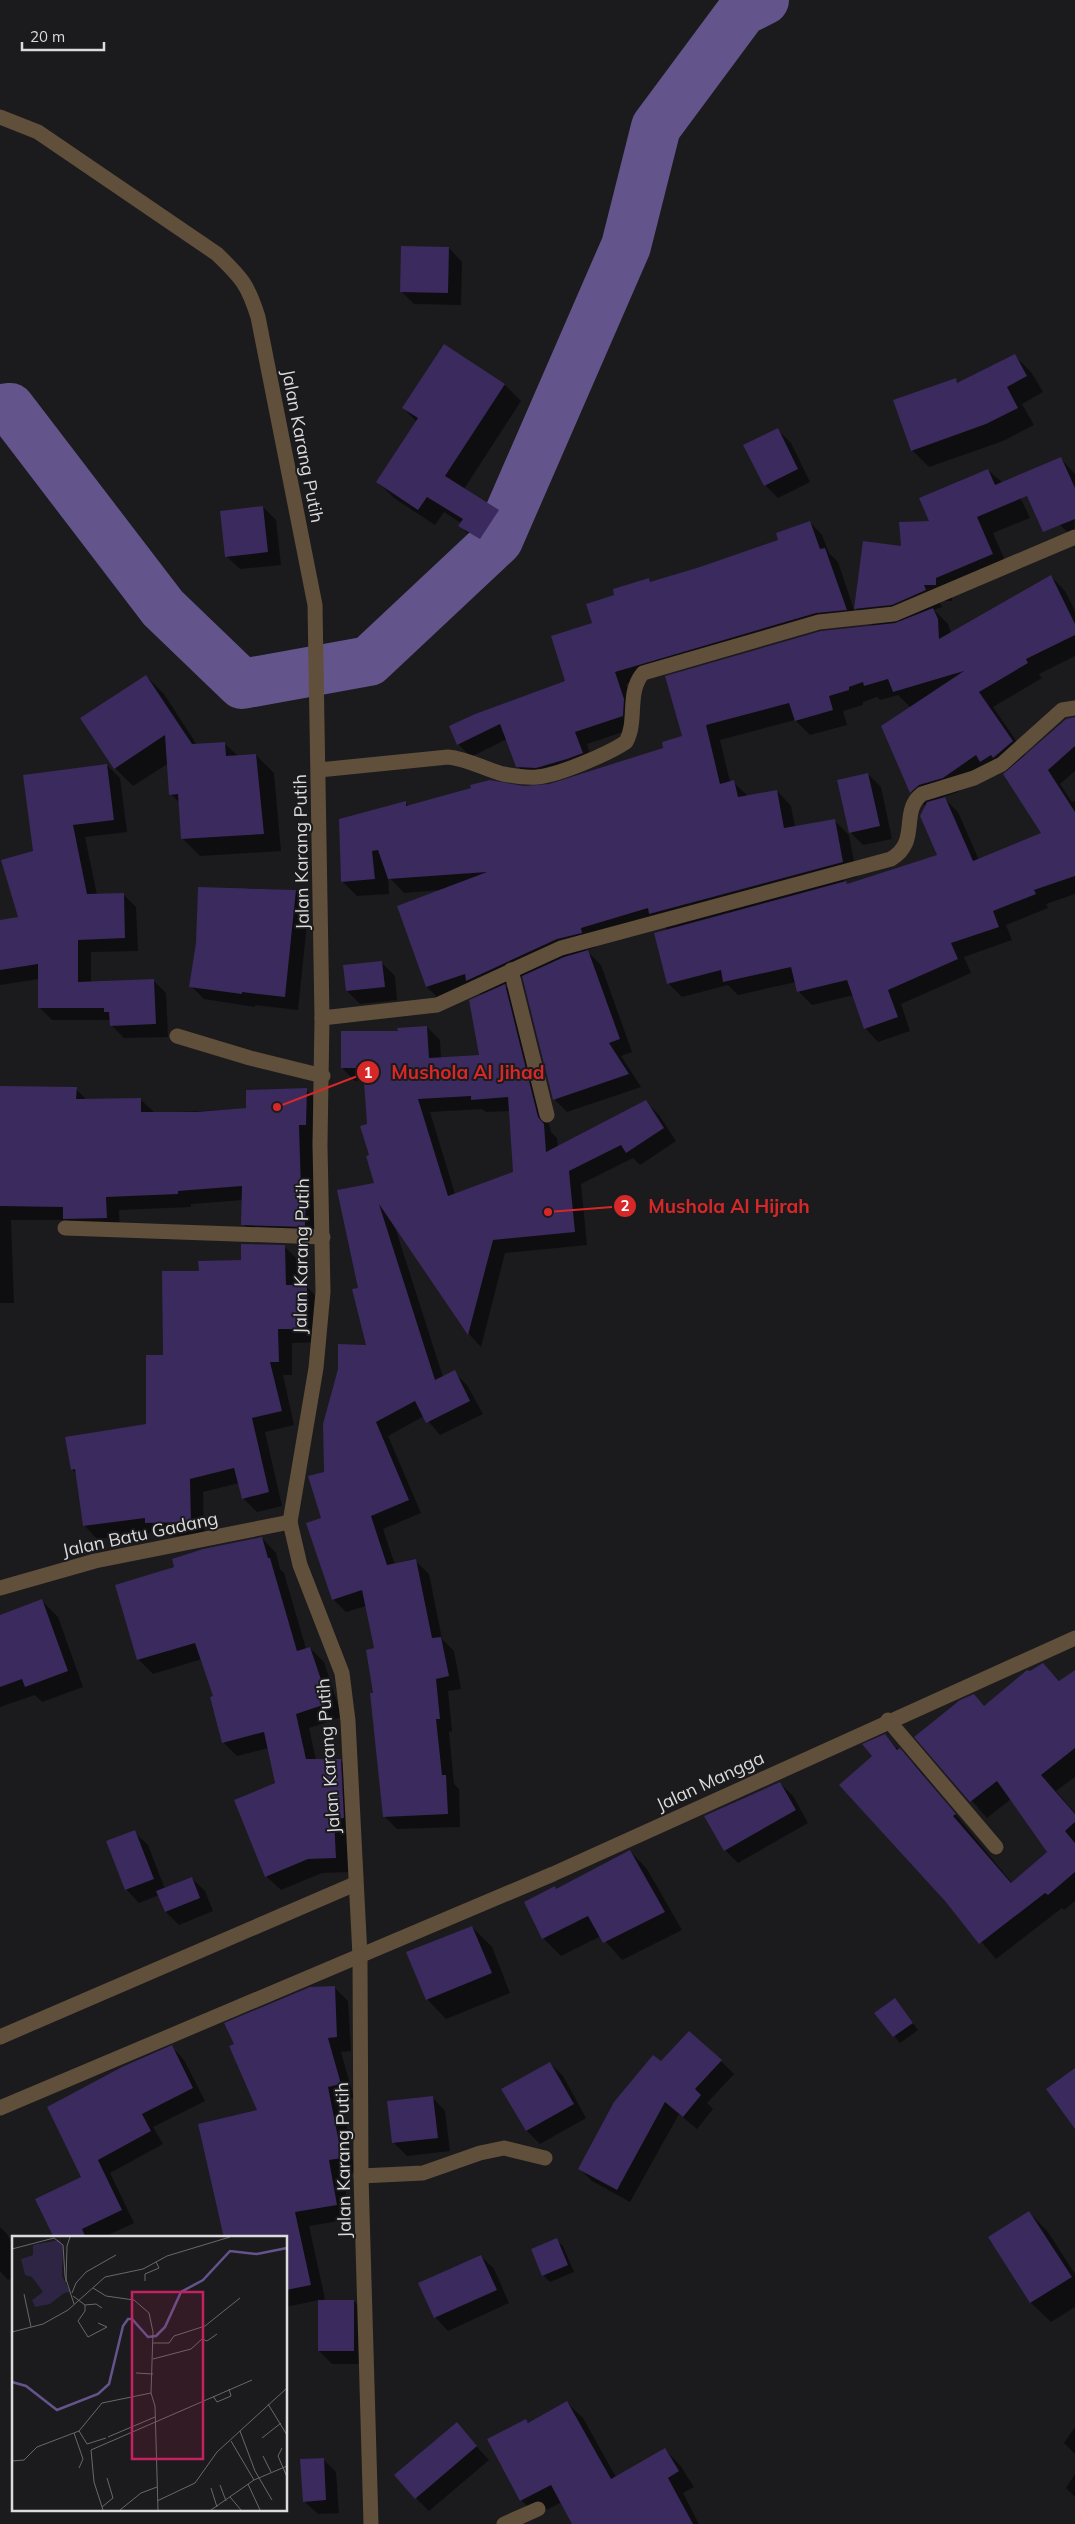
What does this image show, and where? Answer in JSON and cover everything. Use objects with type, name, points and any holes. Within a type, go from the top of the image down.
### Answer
[{"type":"street","name":"Jalan Karang Putih","points":[[0,117],[38,132],[217,254],[241,277],[250,291],[258,317],[315,605],[323,1076],[320,1145],[323,1292],[316,1368],[290,1522],[300,1565],[342,1673],[348,1721],[354,1884],[360,1956],[361,2176],[371,2524]]},
{"type":"street","points":[[319,770],[448,757],[462,759],[501,773],[518,776],[536,777],[554,774],[626,742],[630,735],[633,690],[643,673],[819,622],[894,614],[1075,537]]},
{"type":"street","points":[[322,1018],[437,1005],[561,948],[891,860],[900,854],[906,845],[911,808],[915,800],[922,794],[988,772],[1002,764],[1062,710],[1075,708]]},
{"type":"street","points":[[512,970],[547,1114]]},
{"type":"street","points":[[177,1036],[323,1076]]},
{"type":"street","points":[[65,1228],[323,1237]]},
{"type":"street","name":"Jalan Batu Gadang","points":[[0,1588],[94,1561],[290,1522]]},
{"type":"street","name":"Jalan Mangga","points":[[0,2108],[553,1874],[888,1720],[1075,1638]]},
{"type":"street","points":[[888,1720],[996,1847]]},
{"type":"street","points":[[0,2037],[354,1884]]},
{"type":"street","points":[[361,2176],[423,2173],[480,2152],[504,2148],[545,2158]]},
{"type":"street","points":[[504,2524],[538,2509]]},
{"type":"building","points":[[401,246],[449,247],[448,293],[400,292]]},
{"type":"building","points":[[444,344],[505,384],[445,476],[499,510],[480,539],[458,526],[463,519],[427,497],[418,510],[376,482],[418,418],[402,408]]},
{"type":"building","points":[[1015,354],[1027,376],[1007,387],[1018,408],[986,424],[911,451],[893,400],[956,378],[957,383]]},
{"type":"building","points":[[778,428],[798,469],[764,486],[743,445]]},
{"type":"building","points":[[1061,457],[1075,488],[1075,519],[1043,532],[1027,496],[977,517],[993,554],[936,578],[936,585],[924,585],[926,590],[892,605],[854,609],[863,541],[901,546],[899,522],[929,521],[919,498],[988,469],[995,485]]},
{"type":"building","points":[[263,506],[268,552],[225,557],[220,511]]},
{"type":"building","points":[[810,521],[820,549],[825,548],[847,610],[816,613],[615,672],[624,699],[623,716],[575,732],[583,753],[567,759],[536,768],[516,767],[500,724],[457,745],[449,726],[475,714],[565,681],[551,636],[592,623],[586,604],[614,595],[613,589],[649,578],[650,582],[778,540],[776,533]]},
{"type":"building","points":[[1051,575],[1075,624],[1075,635],[1026,659],[1028,663],[979,692],[1013,741],[993,758],[991,755],[980,762],[976,755],[943,778],[919,785],[910,793],[881,726],[964,671],[893,692],[888,679],[864,686],[863,682],[849,687],[849,690],[829,696],[833,710],[795,721],[789,703],[706,725],[720,784],[734,780],[738,797],[777,790],[784,828],[835,819],[843,862],[649,914],[648,908],[581,928],[582,933],[557,939],[466,981],[465,974],[426,987],[397,906],[487,872],[388,879],[378,850],[372,851],[375,879],[341,882],[339,819],[406,801],[406,806],[471,788],[470,785],[490,780],[524,786],[549,784],[663,748],[662,742],[682,736],[665,676],[821,631],[895,623],[933,608],[938,619],[939,639]]},
{"type":"building","points":[[146,675],[192,744],[225,742],[226,756],[256,754],[264,834],[181,839],[178,794],[169,795],[165,735],[114,769],[80,718]]},
{"type":"building","points":[[1075,717],[1075,746],[1048,770],[1075,812],[1075,876],[1034,890],[1036,894],[993,911],[999,927],[951,943],[958,959],[888,990],[898,1017],[864,1029],[847,980],[797,992],[791,967],[723,982],[721,970],[667,984],[654,933],[846,881],[847,884],[937,855],[920,816],[927,802],[945,797],[973,861],[1041,833],[1003,774],[1066,719]]},
{"type":"building","points":[[107,764],[114,820],[73,825],[87,894],[124,893],[125,938],[78,940],[78,982],[154,979],[156,1024],[110,1026],[109,1012],[104,1012],[104,1008],[38,1008],[38,964],[0,970],[0,920],[18,917],[1,860],[33,851],[23,775]]},
{"type":"building","points":[[868,773],[880,826],[849,833],[837,780]]},
{"type":"building","points":[[198,887],[296,890],[285,997],[189,987],[196,943]]},
{"type":"building","points":[[588,950],[620,1039],[609,1043],[629,1074],[553,1100],[522,976],[564,957]]},
{"type":"building","points":[[382,961],[385,987],[346,991],[343,965]]},
{"type":"building","points":[[505,984],[538,1117],[544,1124],[546,1152],[646,1100],[664,1128],[626,1153],[621,1145],[569,1171],[575,1232],[493,1240],[468,1335],[379,1204],[435,1380],[455,1370],[470,1401],[426,1423],[415,1401],[376,1422],[409,1500],[371,1516],[387,1565],[416,1559],[432,1638],[441,1637],[449,1676],[436,1679],[440,1719],[436,1719],[442,1775],[446,1775],[448,1814],[383,1817],[370,1693],[373,1693],[366,1650],[374,1648],[362,1590],[332,1600],[306,1523],[321,1518],[308,1476],[324,1472],[323,1424],[338,1369],[338,1344],[366,1345],[352,1289],[358,1288],[337,1190],[374,1183],[366,1156],[369,1155],[360,1126],[367,1124],[363,1068],[341,1068],[341,1031],[398,1031],[397,1028],[427,1026],[429,1058],[479,1055],[469,1000]],"holes":[[[471,1096],[471,1100],[508,1097],[513,1172],[448,1196],[418,1099]]]},
{"type":"building","points":[[0,1086],[77,1087],[76,1099],[141,1098],[141,1112],[196,1112],[246,1108],[246,1090],[307,1088],[306,1125],[299,1125],[301,1190],[306,1190],[305,1227],[241,1225],[242,1186],[178,1191],[178,1194],[106,1197],[107,1218],[63,1219],[63,1207],[0,1206]]},
{"type":"building","points":[[241,1244],[285,1245],[286,1285],[307,1285],[307,1329],[278,1329],[279,1362],[270,1362],[282,1411],[252,1418],[269,1492],[242,1499],[234,1468],[190,1479],[191,1522],[145,1523],[145,1518],[83,1526],[75,1469],[71,1470],[65,1437],[146,1424],[146,1355],[163,1355],[162,1271],[199,1271],[198,1261],[241,1260]]},
{"type":"building","points":[[262,1537],[297,1651],[310,1647],[329,1703],[296,1714],[306,1759],[341,1759],[344,1818],[334,1819],[336,1858],[308,1859],[265,1877],[234,1800],[275,1783],[264,1732],[222,1743],[210,1697],[213,1696],[195,1643],[137,1660],[115,1585],[174,1567],[172,1559],[203,1549]]},
{"type":"building","points":[[42,1599],[68,1671],[25,1687],[22,1679],[0,1687],[0,1615]]},
{"type":"building","points":[[1043,1663],[1059,1681],[1075,1670],[1075,1748],[1041,1775],[1075,1814],[1075,1822],[1065,1831],[1075,1843],[1075,1872],[1048,1895],[1045,1893],[979,1944],[945,1901],[839,1785],[872,1756],[862,1744],[885,1734],[897,1750],[900,1748],[956,1814],[953,1816],[1011,1883],[1047,1852],[997,1781],[970,1802],[914,1737],[960,1700],[974,1694],[984,1706],[1027,1670],[1030,1671]]},
{"type":"building","points":[[780,1782],[796,1810],[724,1851],[704,1816]]},
{"type":"building","points":[[135,1830],[154,1879],[125,1890],[106,1841]]},
{"type":"building","points":[[630,1850],[665,1912],[603,1943],[588,1916],[542,1939],[524,1902],[555,1886],[556,1889]]},
{"type":"building","points":[[192,1877],[200,1898],[165,1912],[156,1891]]},
{"type":"building","points":[[472,1926],[492,1973],[426,2000],[406,1952]]},
{"type":"building","points":[[335,1986],[337,2037],[328,2038],[341,2084],[328,2087],[342,2158],[329,2160],[337,2205],[295,2212],[311,2285],[288,2290],[288,2236],[224,2236],[198,2124],[257,2110],[229,2046],[234,2044],[224,2023],[310,1987]]},
{"type":"building","points":[[895,1998],[913,2023],[893,2037],[874,2013]]},
{"type":"building","points":[[689,2031],[722,2060],[695,2089],[701,2095],[683,2117],[665,2102],[617,2190],[578,2169],[614,2102],[653,2055],[661,2061]]},
{"type":"building","points":[[172,2045],[193,2088],[142,2114],[151,2131],[98,2160],[122,2210],[82,2229],[85,2236],[53,2236],[35,2199],[81,2177],[47,2107],[122,2067]]},
{"type":"building","points":[[550,2062],[574,2104],[526,2131],[501,2089]]},
{"type":"building","points":[[1075,2068],[1075,2129],[1046,2089]]},
{"type":"building","points":[[433,2096],[438,2138],[392,2143],[387,2101]]},
{"type":"building","points":[[1029,2211],[1072,2277],[1030,2303],[988,2237]]},
{"type":"building","points":[[557,2238],[568,2265],[542,2276],[531,2249]]},
{"type":"building","points":[[481,2255],[497,2290],[434,2318],[418,2283]]},
{"type":"building","points":[[318,2300],[354,2300],[354,2351],[318,2351]]},
{"type":"building","points":[[567,2401],[611,2479],[665,2448],[679,2471],[668,2478],[693,2524],[572,2524],[551,2485],[520,2501],[487,2439],[526,2419],[528,2423]]},
{"type":"building","points":[[457,2422],[477,2446],[415,2499],[394,2475]]},
{"type":"building","points":[[324,2458],[326,2500],[303,2502],[300,2459]]},
{"type":"waterway","points":[[0,409],[10,408],[163,608],[242,684],[369,661],[498,540],[626,246],[656,127],[742,11],[764,0]]},
{"type":"place","name":"Mushola Al Jihad","points":[[277,1107]]},
{"type":"place","name":"Mushola Al Hijrah","points":[[548,1212]]}]
